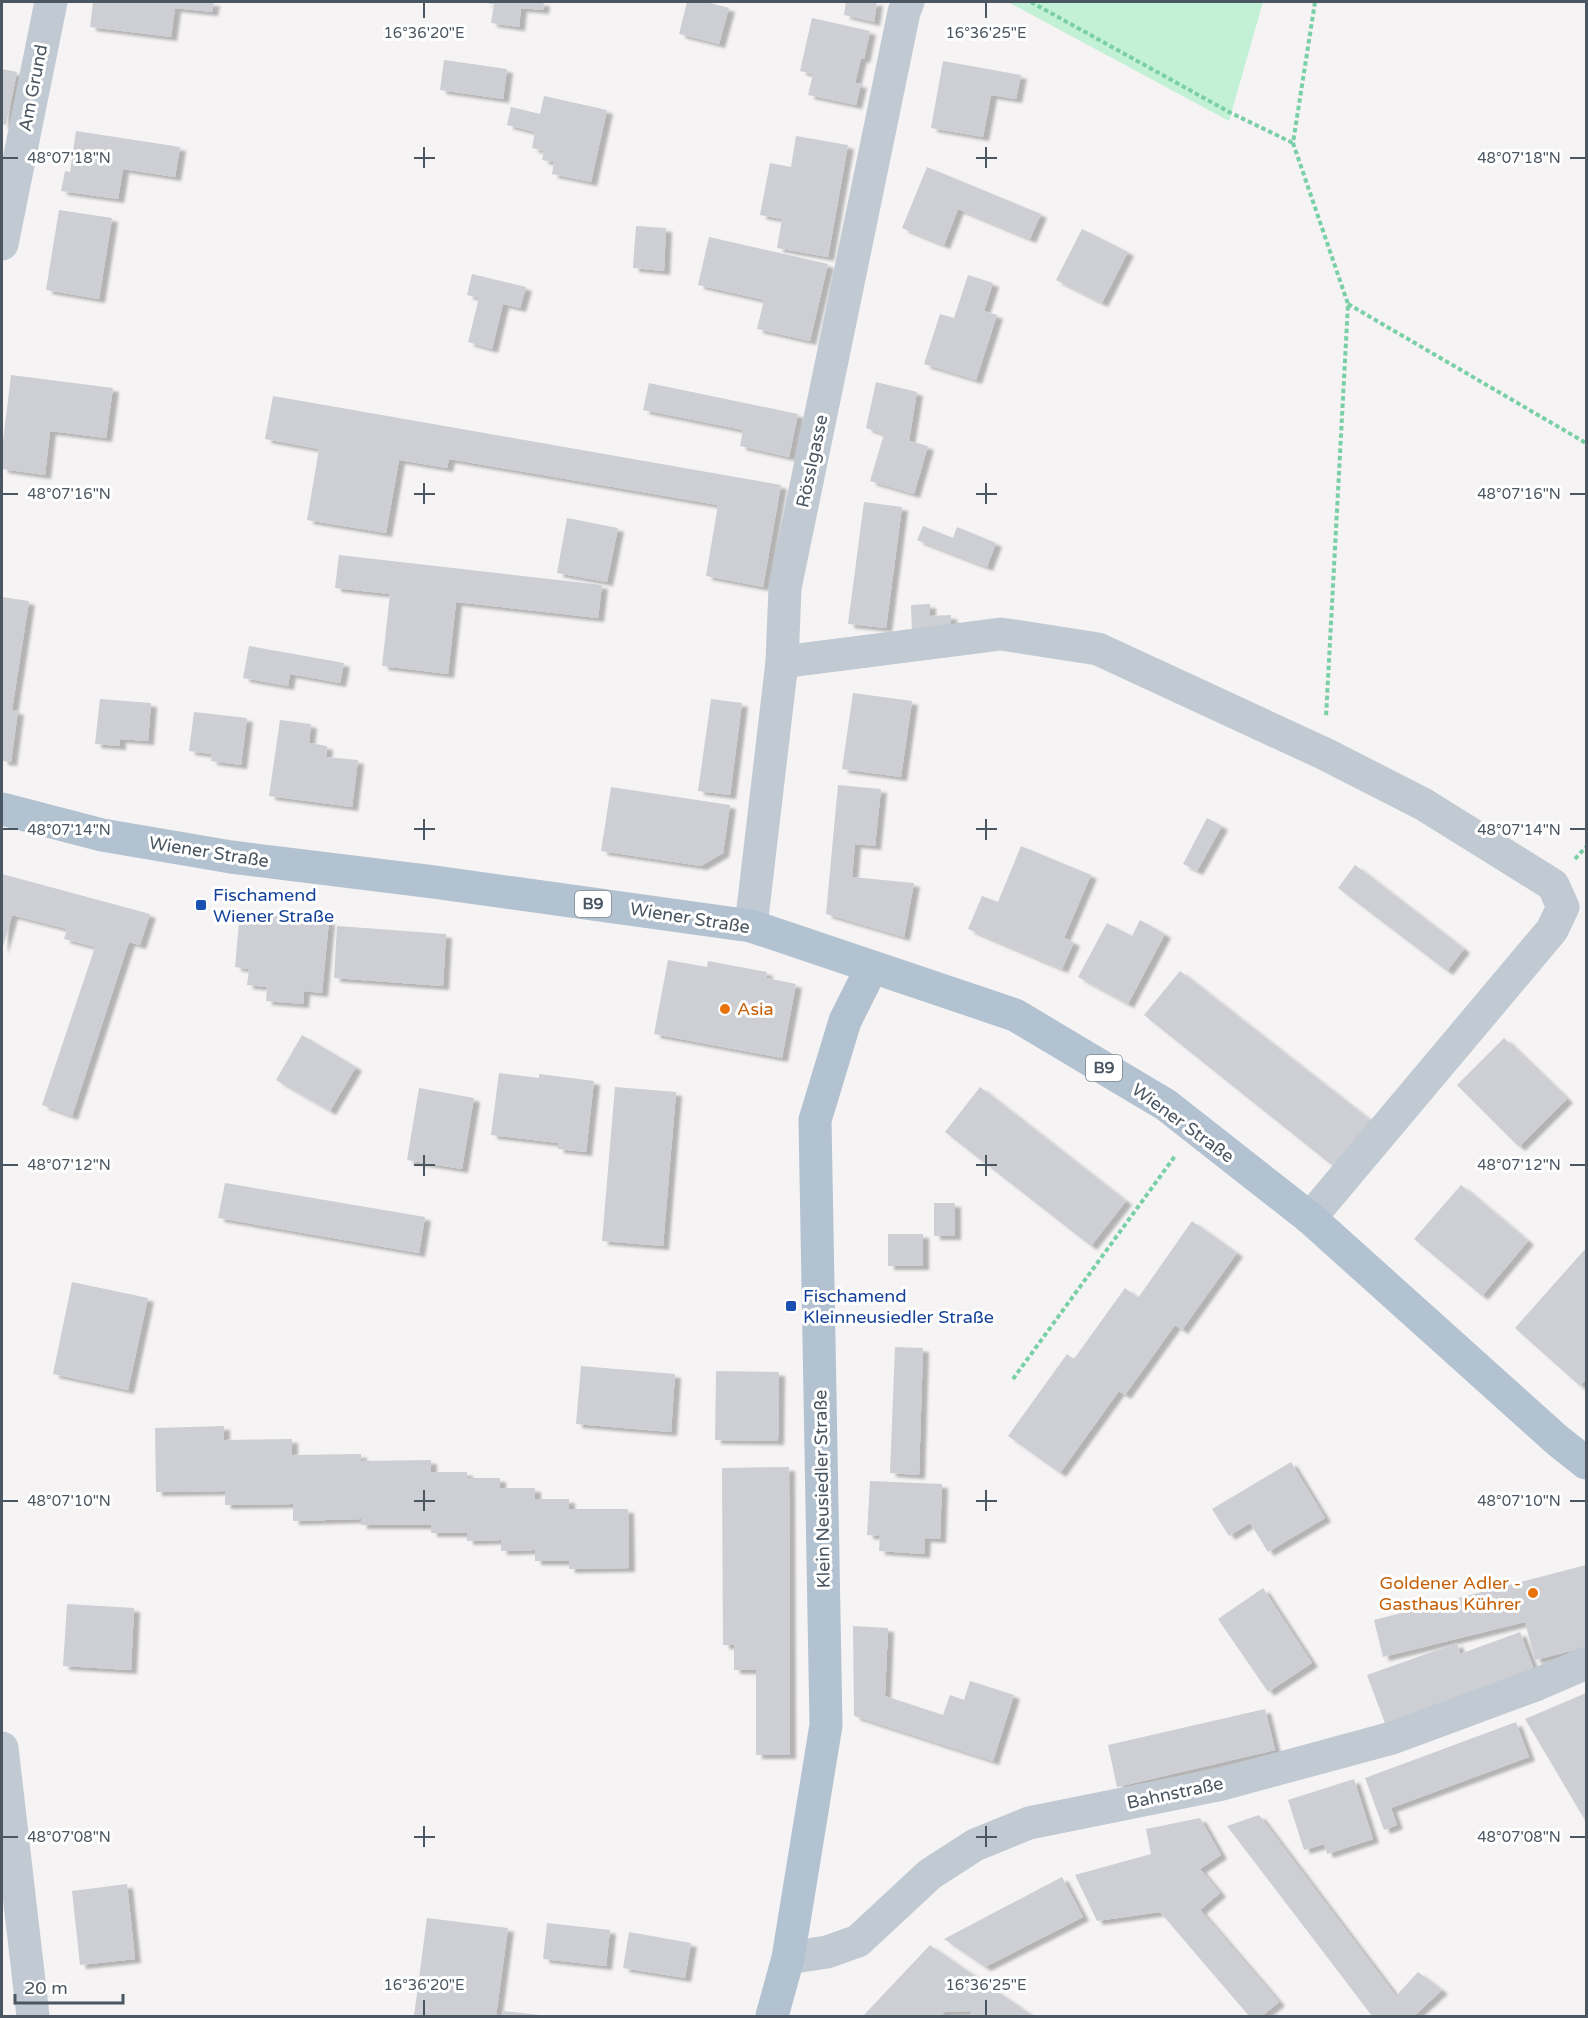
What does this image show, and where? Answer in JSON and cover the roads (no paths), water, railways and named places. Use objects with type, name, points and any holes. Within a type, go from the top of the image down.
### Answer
[{"type":"main road","name":"Wiener Straße","points":[[2,809],[102,835],[231,858],[434,882],[751,926],[1015,1015],[1166,1105],[1310,1218],[1557,1440],[1587,1463]]},
{"type":"main road","name":"Klein Neusiedler Straße","points":[[772,2016],[788,1958],[826,1725],[815,1120],[844,1021],[872,967]]},
{"type":"street","name":"Am Grund","points":[[2,244],[51,2]]},
{"type":"street","name":"Rösslgasse","points":[[751,926],[782,662],[786,588],[904,12],[908,2]]},
{"type":"street","points":[[782,662],[1001,634],[1098,649],[1325,754],[1423,804],[1553,885],[1563,907],[1552,930],[1310,1218]]},
{"type":"street","name":"Bahnstraße","points":[[788,1958],[827,1952],[858,1941],[930,1874],[975,1845],[1029,1823],[1222,1784],[1392,1738],[1538,1684],[1587,1663]]},
{"type":"street","points":[[2,1748],[33,2016]]},
{"type":"place","name":"Fischamend Wiener Straße","points":[[201,905]]},
{"type":"place","name":"Asia","points":[[725,1009]]},
{"type":"place","name":"Fischamend Kleinneusiedler Straße","points":[[791,1306]]},
{"type":"place","name":"Goldener Adler - Gasthaus Kührer","points":[[1533,1593]]}]
